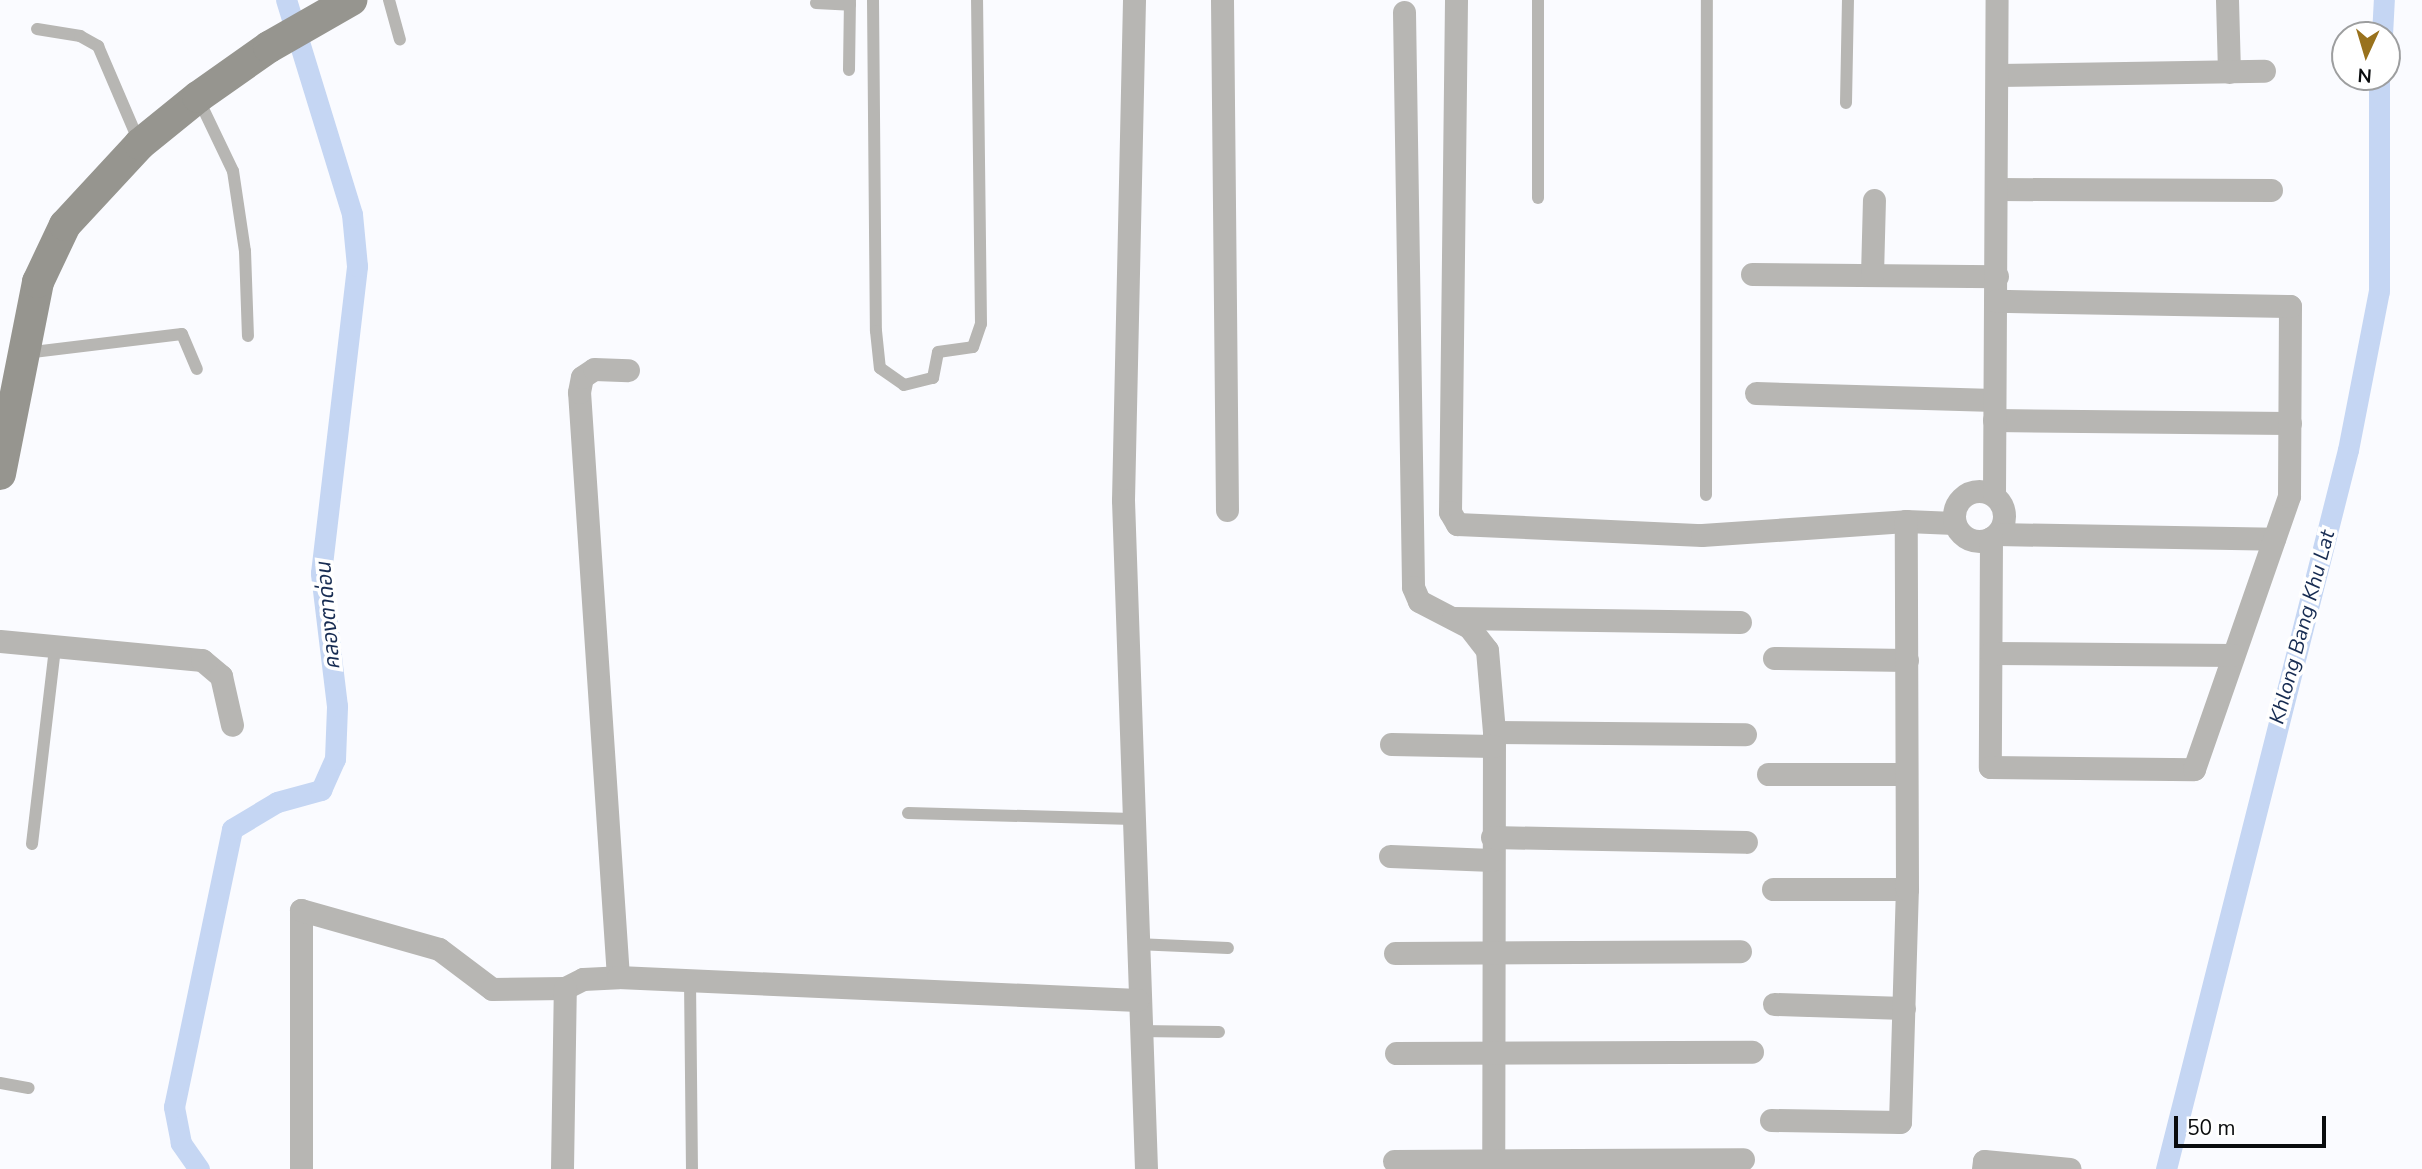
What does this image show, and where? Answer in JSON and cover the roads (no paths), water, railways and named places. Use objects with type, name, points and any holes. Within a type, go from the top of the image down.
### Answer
[{"type":"street","points":[[0,474],[24,353],[49,252],[88,195],[140,144],[198,97],[313,14],[351,0]]},
{"type":"street","points":[[1135,0],[1122,378],[1137,1000],[1146,1169]]},
{"type":"street","points":[[1222,0],[1227,510]]},
{"type":"street","points":[[1456,0],[1450,512],[1457,524],[1702,536],[1906,521],[1954,523],[1972,541],[1994,536],[2274,539]]},
{"type":"street","points":[[1996,301],[2290,306],[2289,496],[2194,769],[1990,767],[1994,536],[2004,518],[1994,494],[1997,0]]},
{"type":"street","points":[[2227,0],[2229,72]]},
{"type":"street","points":[[1403,4],[1413,587],[1419,601],[1469,627],[1488,650],[1493,739],[1490,951],[1493,1164]]},
{"type":"street","points":[[1997,75],[2264,71]]},
{"type":"street","points":[[1997,189],[2271,190]]},
{"type":"street","points":[[1872,275],[1874,200]]},
{"type":"street","points":[[1752,274],[1997,276]]},
{"type":"street","points":[[618,977],[579,392],[582,377],[594,369],[628,370]]},
{"type":"street","points":[[1756,393],[1994,410],[2290,424]]},
{"type":"street","points":[[1954,523],[1960,498],[1976,491],[1994,494]]},
{"type":"street","points":[[1771,1120],[1900,1122],[1907,889],[1906,521]]},
{"type":"street","points":[[1453,618],[1740,622]]},
{"type":"street","points":[[0,641],[202,660],[221,676],[232,725]]},
{"type":"street","points":[[1990,653],[2234,655]]},
{"type":"street","points":[[1773,658],[1906,660]]},
{"type":"street","points":[[1391,744],[1493,739],[1745,734]]},
{"type":"street","points":[[1768,774],[1906,775]]},
{"type":"street","points":[[1390,856],[1492,849],[1746,842]]},
{"type":"street","points":[[1773,888],[1907,889]]},
{"type":"street","points":[[301,1169],[301,910],[439,949],[492,989],[565,988],[583,979],[618,977],[1137,1000]]},
{"type":"street","points":[[1395,953],[1740,951]]},
{"type":"street","points":[[562,1169],[565,988]]},
{"type":"street","points":[[1774,1004],[1904,1008]]},
{"type":"street","points":[[1396,1053],[1752,1052]]},
{"type":"street","points":[[1394,1161],[1493,1164],[1743,1159]]},
{"type":"street","points":[[1983,1169],[1984,1161],[2070,1169]]},
{"type":"lane","points":[[390,0],[400,40]]},
{"type":"lane","points":[[873,0],[876,331],[880,368],[904,385],[933,378],[938,352],[973,347],[981,324],[977,0]]},
{"type":"lane","points":[[1538,0],[1538,198]]},
{"type":"lane","points":[[1706,495],[1707,0]]},
{"type":"lane","points":[[1846,103],[1848,0]]},
{"type":"lane","points":[[816,4],[850,3],[849,70]]},
{"type":"lane","points":[[37,29],[80,36],[98,46],[140,144]]},
{"type":"lane","points":[[198,97],[233,170],[245,251],[248,336]]},
{"type":"lane","points":[[24,353],[182,334],[197,369]]},
{"type":"lane","points":[[32,845],[55,647]]},
{"type":"lane","points":[[908,813],[1133,819]]},
{"type":"lane","points":[[1136,944],[1228,948]]},
{"type":"lane","points":[[690,980],[692,1169]]},
{"type":"lane","points":[[1138,1031],[1219,1032]]},
{"type":"lane","points":[[0,1083],[29,1088]]},
{"type":"waterway","name":"คลองตาด่อน","points":[[199,1169],[181,1143],[174,1107],[232,829],[277,802],[321,790],[335,759],[337,706],[321,573],[357,266],[352,214],[286,0]]},
{"type":"waterway","name":"Khlong Bang Khu Lat","points":[[2383,21],[2384,0]]},
{"type":"waterway","name":"Khlong Bang Khu Lat","points":[[2166,1169],[2348,450],[2379,291],[2379,91]]}]
